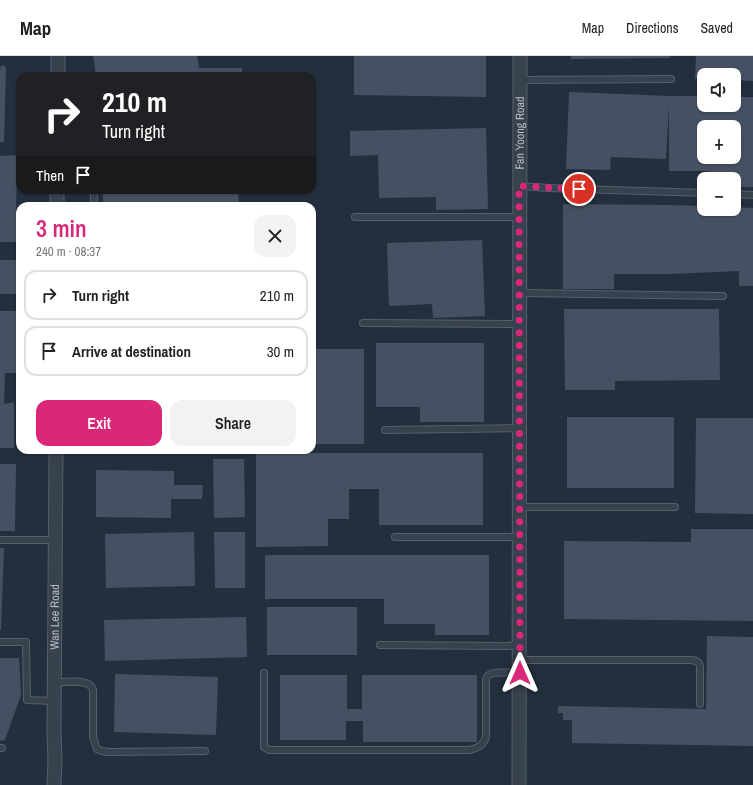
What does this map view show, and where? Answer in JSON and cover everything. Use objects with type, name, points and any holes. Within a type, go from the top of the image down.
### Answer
[{"type":"street","points":[[58,56],[58,72]]},
{"type":"street","name":"Fan Yoong Road","points":[[519,785],[520,56]]},
{"type":"street","name":"Wan Lee Road","points":[[54,785],[56,454]]},
{"type":"lane","points":[[520,80],[672,79]]},
{"type":"lane","points":[[519,186],[697,193]]},
{"type":"lane","points":[[741,194],[753,195]]},
{"type":"lane","points":[[355,217],[520,217]]},
{"type":"lane","points":[[519,293],[723,296]]},
{"type":"lane","points":[[363,323],[520,324]]},
{"type":"lane","points":[[385,430],[520,428]]},
{"type":"lane","points":[[520,507],[675,507]]},
{"type":"lane","points":[[395,537],[520,537]]},
{"type":"lane","points":[[0,540],[55,540]]},
{"type":"lane","points":[[0,642],[26,642],[27,700],[54,701]]},
{"type":"lane","points":[[380,645],[508,646],[520,644]]},
{"type":"lane","points":[[264,673],[264,747],[269,750],[470,750],[484,743],[486,737],[487,677],[493,673],[520,666],[696,661],[700,666],[700,704]]},
{"type":"lane","points":[[54,683],[81,682],[92,686],[93,736],[97,749],[108,752],[205,751]]},
{"type":"building","points":[[93,56],[197,56],[199,68],[242,68],[242,72],[95,72]]},
{"type":"building","points":[[354,56],[486,56],[486,97],[354,95]]},
{"type":"building","points":[[571,56],[670,56],[670,58],[571,59]]},
{"type":"building","points":[[696,56],[753,56],[753,81],[741,80],[741,68],[697,68],[697,79],[695,79]]},
{"type":"building","points":[[1,65],[6,67],[4,142],[0,142]]},
{"type":"building","points":[[569,92],[697,96],[697,112],[741,112],[741,97],[753,97],[753,187],[741,187],[741,172],[669,171],[669,105],[666,159],[611,157],[610,170],[566,169]]},
{"type":"building","points":[[486,128],[488,209],[436,210],[436,197],[379,198],[378,155],[350,156],[350,131]]},
{"type":"building","points":[[16,155],[16,242],[0,242],[0,156]]},
{"type":"building","points":[[103,194],[238,194],[239,202],[103,202]]},
{"type":"building","points":[[563,204],[697,206],[697,216],[741,216],[741,207],[753,208],[753,286],[739,286],[739,271],[669,274],[614,274],[614,289],[563,289]]},
{"type":"building","points":[[482,240],[485,316],[433,318],[432,304],[389,306],[387,243]]},
{"type":"building","points":[[0,260],[16,260],[16,294],[0,294]]},
{"type":"building","points":[[564,309],[719,309],[720,380],[615,381],[615,390],[565,390]]},
{"type":"building","points":[[0,311],[16,311],[16,373],[5,373],[4,404],[14,402],[14,448],[0,448]]},
{"type":"building","points":[[376,343],[484,343],[484,422],[420,422],[420,407],[376,407]]},
{"type":"building","points":[[316,349],[364,349],[364,444],[316,444]]},
{"type":"building","points":[[567,417],[674,417],[674,488],[567,488]]},
{"type":"building","points":[[696,418],[753,418],[753,514],[695,513]]},
{"type":"building","points":[[483,453],[483,525],[379,525],[379,489],[349,489],[349,519],[328,519],[328,546],[256,547],[256,454]]},
{"type":"building","points":[[213,459],[244,459],[245,517],[214,518]]},
{"type":"building","points":[[0,464],[16,464],[15,531],[0,531]]},
{"type":"building","points":[[96,470],[174,471],[174,485],[203,485],[202,499],[171,499],[171,518],[96,517]]},
{"type":"building","points":[[691,529],[753,529],[753,621],[564,619],[564,541],[691,542]]},
{"type":"building","points":[[194,532],[195,586],[106,588],[105,534]]},
{"type":"building","points":[[214,532],[245,532],[245,588],[215,588]]},
{"type":"building","points":[[0,548],[4,548],[1,630],[0,630]]},
{"type":"building","points":[[265,555],[489,555],[489,635],[435,635],[435,624],[384,624],[384,599],[265,599]]},
{"type":"building","points":[[267,607],[357,607],[357,655],[267,655]]},
{"type":"building","points":[[246,617],[247,657],[105,661],[104,620]]},
{"type":"building","points":[[707,636],[753,637],[753,746],[572,743],[572,720],[563,720],[563,713],[558,713],[558,706],[706,709]]},
{"type":"building","points":[[0,658],[19,658],[21,695],[5,740],[0,741]]},
{"type":"building","points":[[115,674],[218,677],[216,735],[114,732]]},
{"type":"building","points":[[280,675],[347,675],[347,709],[362,709],[362,675],[477,675],[477,742],[363,742],[363,721],[346,721],[346,740],[280,740]]},
{"type":"route","points":[[520,673],[519,186],[579,189]]}]
